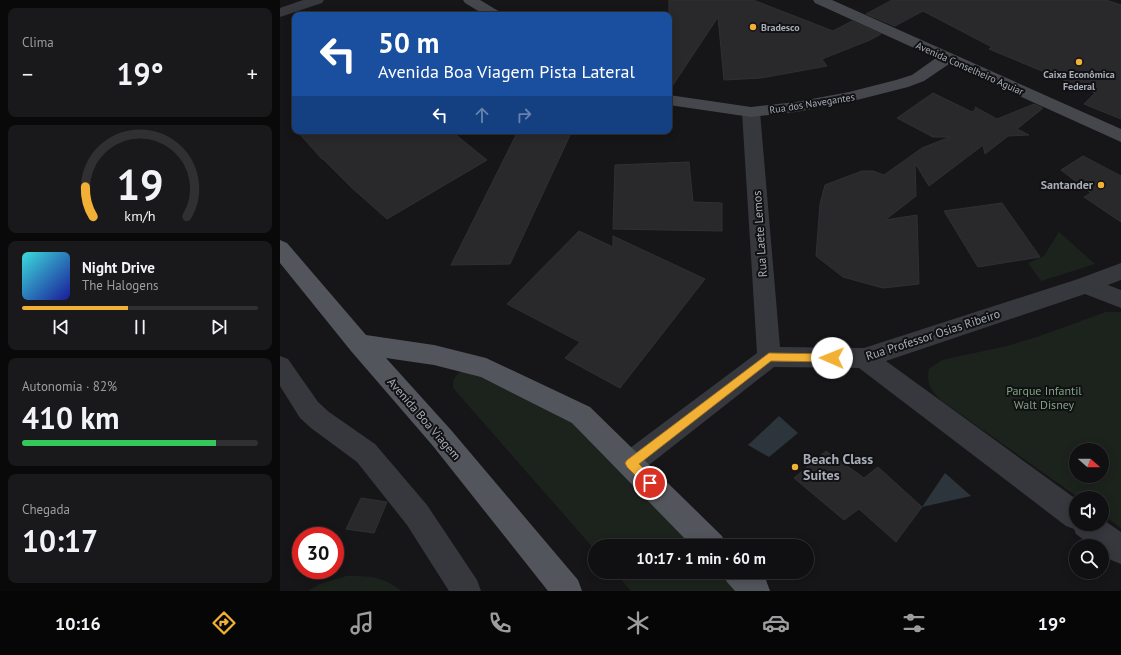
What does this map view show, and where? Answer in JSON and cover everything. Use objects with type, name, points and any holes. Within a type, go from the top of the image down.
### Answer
[{"type":"main road","points":[[470,0],[489,12]]},
{"type":"main road","name":"Avenida Conselheiro Aguiar","points":[[820,0],[1121,136]]},
{"type":"main road","name":"Rua dos Navegantes","points":[[672,100],[751,112],[796,107],[890,88],[918,78],[947,58]]},
{"type":"main road","name":"Avenida Boa Viagem","points":[[280,248],[359,344],[442,438],[567,591]]},
{"type":"main road","points":[[359,344],[434,355],[486,368],[581,415],[631,463],[705,539]]},
{"type":"main road","points":[[744,579],[755,591]]},
{"type":"street","points":[[280,13],[317,0]]},
{"type":"street","name":"Rua Laete Lemos","points":[[751,112],[769,357]]},
{"type":"street","name":"Rua Professor Osias Ribeiro","points":[[769,357],[864,358],[1086,285],[1121,270]]},
{"type":"street","points":[[1086,285],[1121,299]]},
{"type":"street","points":[[631,463],[769,357]]},
{"type":"street","points":[[864,358],[1069,511]]},
{"type":"street","points":[[280,366],[309,410],[320,420],[366,453],[417,515],[466,591]]},
{"type":"street","points":[[1095,531],[1121,550]]},
{"type":"green space","points":[[1059,232],[1095,264],[1041,281],[1028,263],[1044,256]]},
{"type":"green space","name":"Parque Infantil Walt Disney","points":[[1106,312],[1121,312],[1121,528],[1109,519],[1109,491],[1069,491],[942,401],[930,387],[928,379],[929,369],[942,360],[1007,346],[1037,337]]},
{"type":"green space","points":[[468,369],[546,408],[563,419],[581,415],[689,539],[588,539],[588,542],[454,389],[454,379],[461,372]]},
{"type":"green space","points":[[362,576],[375,578],[388,582],[401,591],[308,591],[320,584],[336,579],[344,579],[344,577]]},
{"type":"green space","points":[[621,579],[727,579],[739,591],[631,591]]},
{"type":"shaded area","points":[[779,416],[798,433],[769,457],[748,445]]},
{"type":"shaded area","points":[[945,473],[971,496],[922,507]]},
{"type":"building","points":[[669,0],[753,0],[833,31],[852,21],[881,34],[870,40],[822,59],[827,66],[761,78],[724,80],[718,17],[672,86],[672,12],[669,12]]},
{"type":"building","points":[[892,0],[1106,0],[1121,5],[1121,119],[1084,104],[1095,93],[989,49],[992,47],[923,11],[895,26],[866,14]]},
{"type":"building","points":[[933,93],[972,112],[976,109],[975,107],[997,119],[1034,104],[1043,108],[1017,129],[1029,135],[1008,136],[985,154],[983,145],[929,186],[915,163],[916,196],[885,220],[917,215],[919,284],[883,288],[843,277],[816,256],[820,204],[825,185],[862,171],[873,171],[884,175],[922,148],[950,137],[933,137],[897,118]]},
{"type":"building","points":[[300,134],[455,134],[487,160],[387,219],[322,159]]},
{"type":"building","points":[[516,134],[571,134],[510,264],[451,265]]},
{"type":"building","name":"Santander","points":[[1083,156],[1121,176],[1121,222],[1084,197],[1091,193],[1061,170]]},
{"type":"building","points":[[689,162],[693,202],[722,203],[722,231],[613,229],[615,165]]},
{"type":"building","points":[[1002,203],[1040,257],[978,267],[944,211]]},
{"type":"building","points":[[579,231],[613,247],[613,236],[705,279],[620,388],[565,358],[580,342],[507,304]]},
{"type":"building","points":[[826,451],[864,478],[878,467],[922,507],[896,542],[859,509],[844,520],[794,478]]},
{"type":"building","points":[[361,498],[387,502],[374,533],[346,529]]},
{"type":"place","name":"Bradesco","points":[[753,27]]},
{"type":"place","name":"Caixa Econômica Federal","points":[[1079,62]]},
{"type":"place","name":"Santander","points":[[1101,185]]},
{"type":"place","name":"Beach Class Suites","points":[[795,467]]},
{"type":"route","points":[[650,483],[631,463],[769,357],[832,358]]}]
